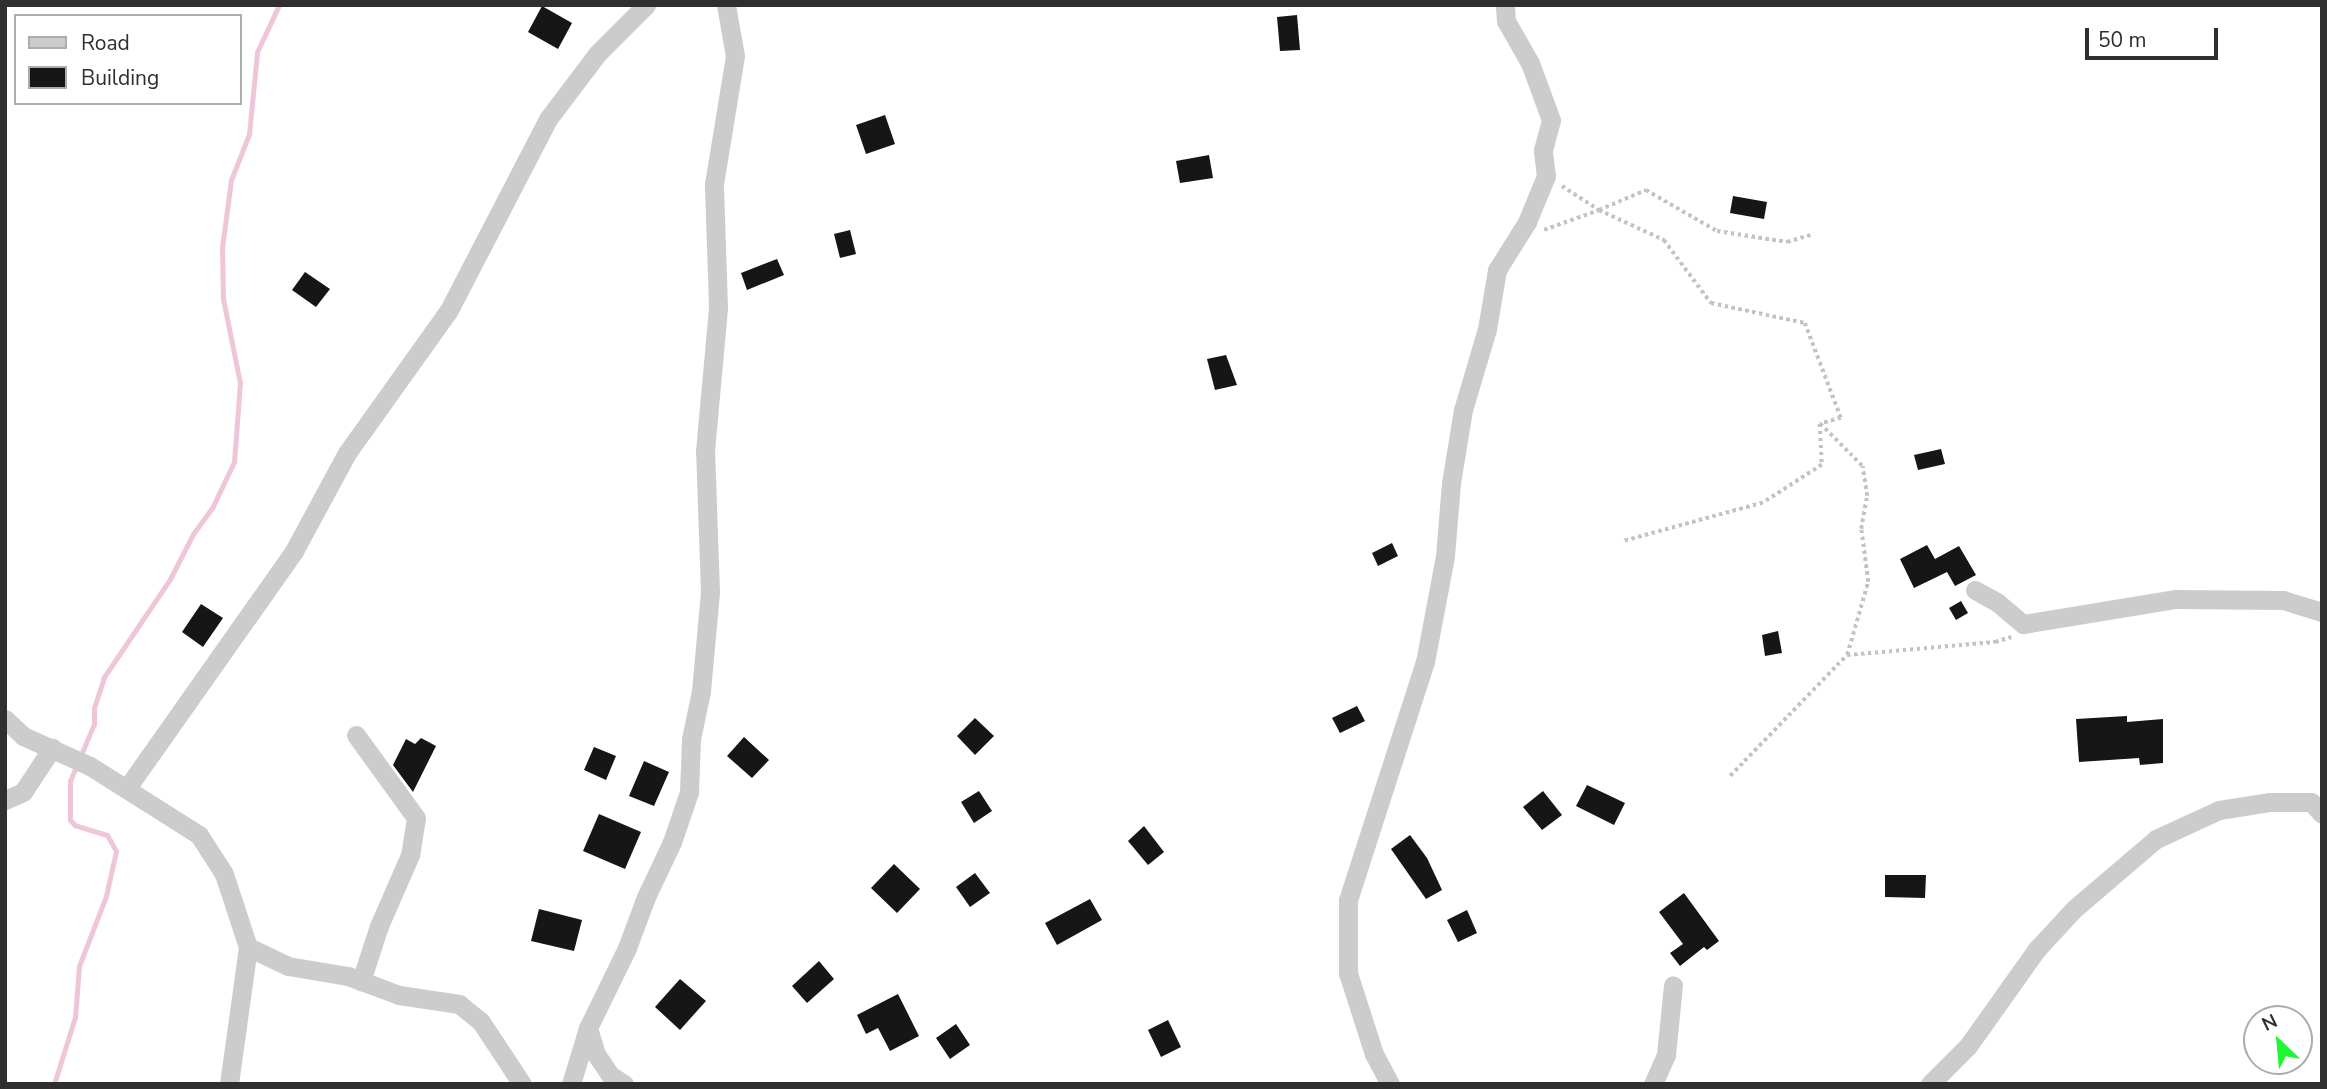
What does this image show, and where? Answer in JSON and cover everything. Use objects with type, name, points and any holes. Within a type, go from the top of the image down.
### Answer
[{"type":"street","points":[[127,788],[294,551],[347,453],[449,310],[548,118],[598,53],[646,5]]},
{"type":"street","points":[[571,1084],[588,1028],[627,948],[646,897],[673,842],[689,792],[691,739],[701,691],[710,592],[705,451],[719,307],[714,184],[735,56],[726,5]]},
{"type":"street","points":[[1390,1084],[1378,1062],[1348,972],[1348,900],[1425,662],[1445,556],[1451,483],[1463,410],[1487,329],[1497,270],[1527,222],[1546,176],[1542,150],[1551,120],[1531,62],[1506,21],[1505,5]]},
{"type":"street","points":[[1975,590],[1998,603],[2023,624],[2176,600],[2283,600],[2322,612]]},
{"type":"street","points":[[5,719],[23,736],[52,748],[127,788],[199,835],[224,874],[248,947],[229,1084]]},
{"type":"street","points":[[356,735],[416,818],[410,855],[379,926],[361,981]]},
{"type":"street","points":[[5,800],[23,792],[52,748]]},
{"type":"street","points":[[1930,1084],[1968,1046],[2037,949],[2074,909],[2156,839],[2219,810],[2270,802],[2311,802],[2322,814]]},
{"type":"street","points":[[248,947],[288,966],[361,981],[399,995],[459,1004],[481,1022],[522,1084]]},
{"type":"street","points":[[1653,1084],[1666,1055],[1673,985]]},
{"type":"street","points":[[588,1028],[596,1054],[610,1075],[624,1084]]},
{"type":"street","points":[[1377,1084],[1378,1062]]},
{"type":"path","points":[[1546,176],[1599,210],[1664,240],[1712,303],[1805,323],[1841,418],[1820,425]]},
{"type":"path","points":[[1516,240],[1646,190],[1717,231],[1787,242],[1814,234]]},
{"type":"path","points":[[1621,542],[1763,503],[1822,465],[1820,425]]},
{"type":"path","points":[[1730,776],[1847,655],[1868,582],[1861,529],[1867,496],[1862,466],[1820,425]]},
{"type":"path","points":[[1847,655],[1994,642],[2022,634],[2034,621]]},
{"type":"building","points":[[542,6],[572,23],[558,49],[528,32]]},
{"type":"building","points":[[1297,15],[1300,50],[1280,51],[1277,17]]},
{"type":"building","points":[[885,115],[895,144],[866,154],[856,125]]},
{"type":"building","points":[[1209,155],[1213,178],[1180,183],[1176,161]]},
{"type":"building","points":[[1733,196],[1767,202],[1764,219],[1730,213]]},
{"type":"building","points":[[850,230],[856,254],[840,258],[834,234]]},
{"type":"building","points":[[777,259],[784,275],[747,290],[741,273]]},
{"type":"building","points":[[305,272],[330,289],[316,307],[292,290]]},
{"type":"building","points":[[1226,355],[1237,385],[1215,390],[1207,359]]},
{"type":"building","points":[[1941,449],[1945,464],[1918,470],[1914,455]]},
{"type":"building","points":[[1392,543],[1398,556],[1378,566],[1372,553]]},
{"type":"building","points":[[1927,545],[1935,559],[1959,546],[1976,575],[1955,586],[1947,572],[1914,588],[1900,559]]},
{"type":"building","points":[[1961,601],[1968,613],[1956,620],[1949,608]]},
{"type":"building","points":[[201,604],[223,618],[203,647],[182,632]]},
{"type":"building","points":[[1778,631],[1782,653],[1765,656],[1762,635]]},
{"type":"building","points":[[1357,706],[1365,721],[1340,733],[1332,718]]},
{"type":"building","points":[[2127,716],[2127,722],[2163,719],[2163,763],[2140,765],[2139,758],[2079,762],[2076,719]]},
{"type":"building","points":[[975,718],[994,736],[975,755],[957,736]]},
{"type":"building","points":[[744,737],[769,760],[752,778],[727,756]]},
{"type":"building","points":[[421,738],[436,746],[413,792],[393,765],[406,739],[415,744]]},
{"type":"building","points":[[594,747],[616,756],[606,780],[584,770]]},
{"type":"building","points":[[644,761],[669,772],[654,806],[629,796]]},
{"type":"building","points":[[1587,785],[1625,803],[1614,825],[1576,806]]},
{"type":"building","points":[[979,791],[992,811],[974,823],[961,802]]},
{"type":"building","points":[[1543,791],[1562,815],[1542,830],[1523,807]]},
{"type":"building","points":[[599,814],[641,832],[625,869],[583,851]]},
{"type":"building","points":[[1144,826],[1164,852],[1148,865],[1128,841]]},
{"type":"building","points":[[1410,835],[1427,858],[1442,890],[1426,899],[1391,849]]},
{"type":"building","points":[[894,864],[920,889],[897,913],[871,888]]},
{"type":"building","points":[[975,873],[990,893],[970,907],[956,887]]},
{"type":"building","points":[[1885,875],[1926,875],[1925,898],[1885,897]]},
{"type":"building","points":[[1684,893],[1719,941],[1707,950],[1704,947],[1680,966],[1670,953],[1683,944],[1659,912]]},
{"type":"building","points":[[1090,899],[1102,920],[1057,945],[1045,923]]},
{"type":"building","points":[[539,909],[582,920],[574,951],[531,941]]},
{"type":"building","points":[[1467,910],[1477,933],[1458,942],[1447,920]]},
{"type":"building","points":[[819,961],[834,979],[807,1003],[792,986]]},
{"type":"building","points":[[680,979],[706,1001],[680,1030],[655,1007]]},
{"type":"building","points":[[898,994],[919,1036],[890,1051],[878,1028],[866,1034],[857,1015]]},
{"type":"building","points":[[1168,1020],[1181,1047],[1161,1057],[1148,1030]]},
{"type":"building","points":[[956,1024],[970,1045],[950,1059],[936,1038]]},
{"type":"waterway","points":[[54,1084],[75,1017],[79,966],[106,896],[116,851],[107,835],[75,825],[70,820],[70,781],[94,724],[94,708],[104,677],[170,579],[193,534],[213,506],[234,462],[240,383],[223,299],[222,248],[231,180],[249,134],[257,52],[279,5]]}]
